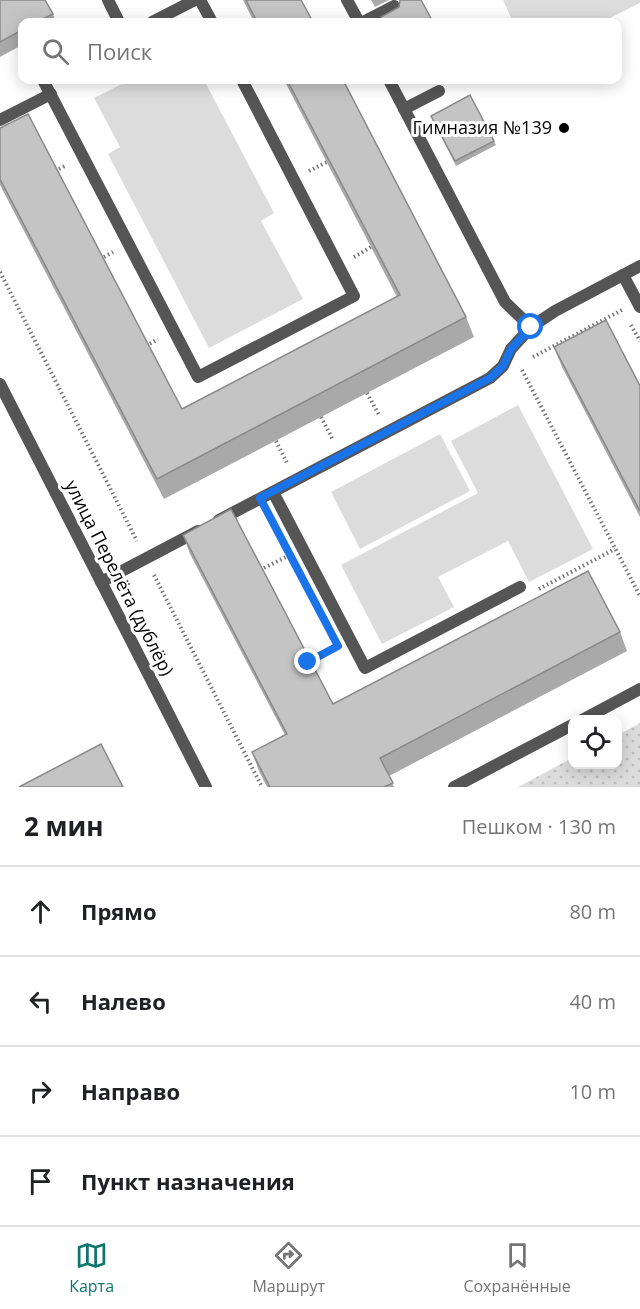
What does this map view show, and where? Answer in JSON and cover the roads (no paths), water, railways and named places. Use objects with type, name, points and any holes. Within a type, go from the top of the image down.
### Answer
[{"type":"street","points":[[108,0],[117,18]]},
{"type":"street","points":[[160,18],[195,0]]},
{"type":"street","points":[[200,0],[210,18]]},
{"type":"street","points":[[347,0],[358,18]]},
{"type":"street","points":[[369,18],[394,6]]},
{"type":"street","points":[[45,84],[198,377],[354,296],[244,84]]},
{"type":"street","points":[[391,84],[505,302],[531,327]]},
{"type":"street","points":[[404,109],[438,91]]},
{"type":"street","points":[[0,120],[51,94]]},
{"type":"street","points":[[101,582],[490,378],[503,366],[511,349],[531,327],[555,311],[640,266]]},
{"type":"street","points":[[623,275],[640,307]]},
{"type":"street","name":"улица Перелёта (дублёр)","points":[[0,384],[206,787]]},
{"type":"street","points":[[273,492],[365,668],[520,587]]},
{"type":"street","points":[[591,715],[640,689]]},
{"type":"street","points":[[454,787],[568,728]]},
{"type":"place","name":"Гимназия №139","points":[[564,128]]}]
